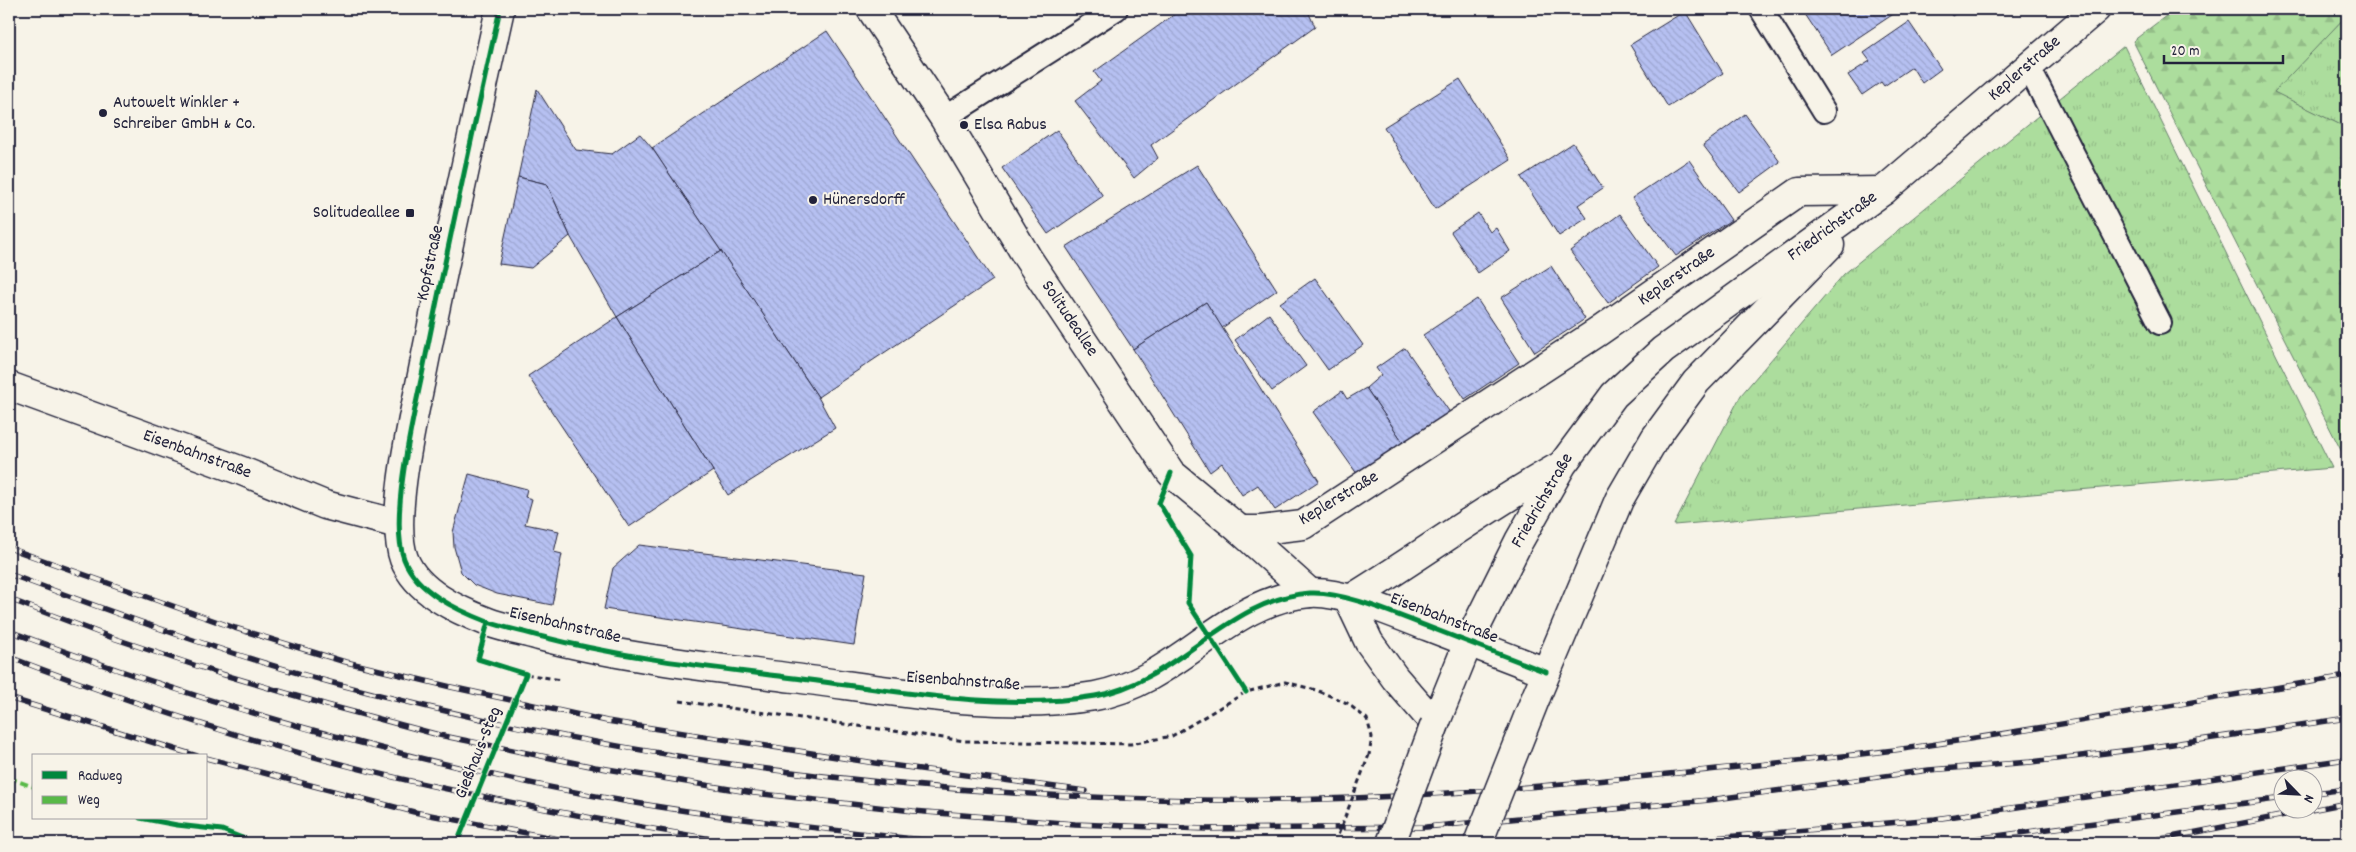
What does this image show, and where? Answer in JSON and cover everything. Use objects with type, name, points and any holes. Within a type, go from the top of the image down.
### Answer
[{"type":"street","name":"Kopfstraße","points":[[398,524],[412,426],[500,9]]},
{"type":"street","name":"Solitudeallee","points":[[871,9],[944,118],[1027,257],[1171,474],[1240,530],[1310,593]]},
{"type":"street","name":"Keplerstraße","points":[[1240,530],[1261,530],[1303,525],[1598,332],[1799,192],[1883,191],[2096,9]]},
{"type":"street","name":"Friedrichstraße","points":[[1391,843],[1435,724],[1468,643],[1519,540],[1562,465],[1614,395],[1663,350],[1883,191]]},
{"type":"street","name":"Friedrichstraße","points":[[1478,843],[1546,672],[1619,500],[1655,438],[1696,382],[1883,191]]},
{"type":"street","name":"Eisenbahnstraße","points":[[9,386],[242,471],[325,505],[398,524],[404,558],[416,579],[443,601],[488,622],[588,649],[904,692],[997,701],[1074,699],[1100,695],[1135,684],[1173,664],[1243,613],[1272,601],[1310,593],[1368,605],[1546,672]]},
{"type":"street","points":[[1435,724],[1395,678],[1369,642],[1349,600],[1414,560],[1512,493],[1562,465]]},
{"type":"lane","points":[[944,118],[1116,9]]},
{"type":"lane","points":[[1761,9],[1824,111]]},
{"type":"lane","points":[[2028,66],[2160,323]]},
{"type":"path","points":[[1246,692],[1286,682],[1316,690],[1347,703],[1367,719],[1372,737],[1369,755],[1335,843]]},
{"type":"green space","points":[[2175,9],[2347,9],[2347,15],[2274,92],[2347,128],[2347,462],[2133,41]]},
{"type":"green space","points":[[2347,15],[2347,128],[2273,92]]},
{"type":"green space","points":[[2124,46],[2332,468],[1674,525],[1741,395],[1844,274]]},
{"type":"building","points":[[1182,9],[1307,9],[1315,27],[1151,145],[1158,158],[1134,178],[1075,101],[1101,81],[1094,72]]},
{"type":"building","points":[[1806,9],[1901,9],[1832,55],[1803,11]]},
{"type":"building","points":[[1948,9],[1963,9],[1952,16]]},
{"type":"building","points":[[1685,11],[1723,73],[1668,107],[1630,45]]},
{"type":"building","points":[[1909,22],[1941,69],[1922,83],[1912,67],[1884,86],[1881,82],[1862,95],[1848,75],[1870,61],[1864,53]]},
{"type":"building","name":"Hünersdorff","points":[[827,31],[993,280],[818,397],[652,148]]},
{"type":"building","points":[[1460,79],[1511,160],[1435,209],[1384,127]]},
{"type":"building","points":[[537,89],[576,150],[612,154],[640,134],[652,148],[721,251],[617,317],[570,236],[547,184],[518,177]]},
{"type":"building","points":[[1745,114],[1780,162],[1739,192],[1703,145]]},
{"type":"building","points":[[1057,130],[1103,196],[1048,234],[1002,168]]},
{"type":"building","points":[[1573,143],[1603,188],[1578,205],[1587,218],[1559,236],[1521,177]]},
{"type":"building","points":[[1689,160],[1731,220],[1676,256],[1632,198]]},
{"type":"building","points":[[1197,165],[1277,290],[1222,328],[1206,302],[1133,349],[1066,247]]},
{"type":"building","points":[[518,177],[547,184],[570,236],[531,268],[499,264]]},
{"type":"building","points":[[1478,213],[1490,232],[1496,228],[1510,251],[1478,273],[1451,232]]},
{"type":"building","points":[[1620,214],[1658,267],[1608,303],[1570,251]]},
{"type":"building","points":[[721,251],[818,397],[835,428],[728,495],[617,317]]},
{"type":"building","points":[[1551,266],[1585,319],[1535,352],[1501,298]]},
{"type":"building","points":[[1315,278],[1363,345],[1328,370],[1280,303]]},
{"type":"building","points":[[1477,299],[1519,363],[1465,399],[1423,335]]},
{"type":"building","points":[[1206,302],[1319,481],[1275,510],[1258,485],[1242,495],[1222,463],[1210,472],[1133,349]]},
{"type":"building","points":[[1269,314],[1306,366],[1272,391],[1235,340]]},
{"type":"building","points":[[617,317],[713,471],[629,527],[528,376]]},
{"type":"building","points":[[1405,348],[1451,414],[1405,445],[1366,388],[1381,375],[1376,368]]},
{"type":"building","points":[[1366,388],[1405,445],[1360,478],[1313,412],[1342,391],[1347,399]]},
{"type":"building","points":[[469,474],[527,489],[525,497],[532,499],[525,524],[559,531],[554,552],[562,554],[552,605],[497,594],[474,585],[461,572],[454,547],[453,532]]},
{"type":"building","points":[[639,545],[866,573],[854,645],[604,609],[613,568]]},
{"type":"railway","points":[[9,548],[235,628],[342,661],[451,687],[607,721],[875,763],[1086,791]]},
{"type":"railway","points":[[9,574],[172,633],[254,660],[337,684],[549,733],[656,753],[764,769],[980,791],[1089,797],[1198,800],[1386,797],[1636,777],[1839,757],[1923,746],[2347,676]]},
{"type":"railway","points":[[9,599],[113,638],[218,673],[439,735],[595,767],[754,793],[913,811],[1075,824],[1205,829],[1426,827],[1709,800],[1929,770],[2031,762],[2139,749],[2347,718]]},
{"type":"railway","points":[[9,631],[80,657],[223,704],[369,745],[516,780],[680,810],[815,828],[952,843]]},
{"type":"railway","points":[[9,657],[111,694],[214,728],[371,772],[541,808],[736,843]]},
{"type":"railway","points":[[9,698],[191,754]]},
{"type":"railway","points":[[208,759],[414,812],[580,843]]},
{"type":"railway","points":[[1654,843],[1935,819],[2347,759]]},
{"type":"railway","points":[[2324,792],[2347,789]]},
{"type":"railway","points":[[1943,843],[2274,799]]},
{"type":"railway","points":[[2140,843],[2347,803]]},
{"type":"marked path","points":[[9,778],[32,786]]},
{"type":"cycle path","points":[[500,9],[431,329],[408,442],[401,495],[399,520],[400,541],[404,559],[418,581],[439,598],[464,612],[494,624],[571,644],[698,666],[944,698],[1021,702],[1059,700],[1095,696],[1125,688],[1152,675],[1253,610],[1280,599],[1310,593],[1324,593],[1370,605],[1546,672]]},
{"type":"cycle path","points":[[1171,473],[1159,503],[1191,556],[1188,603],[1246,692]]},
{"type":"cycle path","name":"Gießhaus-Steg","points":[[457,843],[526,674],[478,659],[488,622]]},
{"type":"cycle path","points":[[151,820],[222,830],[255,843]]},
{"type":"place","name":"Autowelt Winkler + Schreiber GmbH & Co.","points":[[103,113]]},
{"type":"place","name":"Elsa Rabus","points":[[964,125]]},
{"type":"place","name":"Hünersdorff","points":[[813,200]]},
{"type":"place","name":"Solitudeallee","points":[[410,213]]}]
